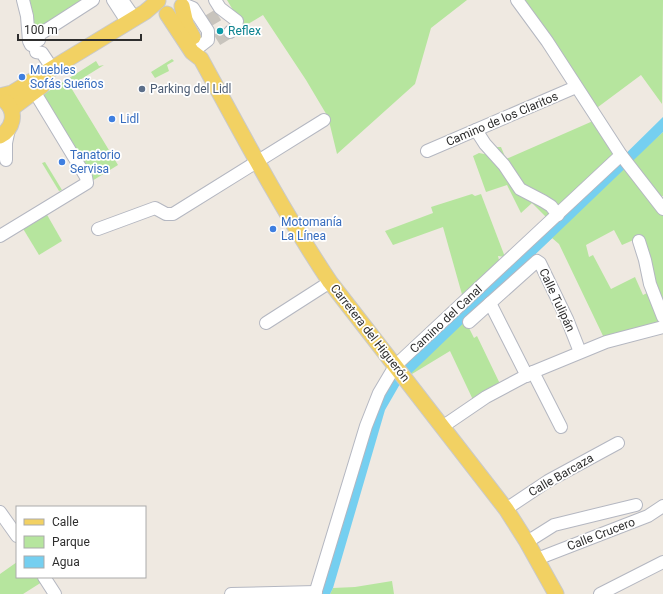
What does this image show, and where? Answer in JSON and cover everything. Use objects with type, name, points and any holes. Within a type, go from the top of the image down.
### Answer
[{"type":"main road","points":[[161,7],[192,52],[206,46],[186,24],[183,2]]},
{"type":"main road","points":[[0,96],[12,93],[145,12],[161,7],[174,14],[183,2]]},
{"type":"main road","points":[[12,109],[34,91],[161,7]]},
{"type":"main road","name":"Carretera del Higuerón","points":[[206,46],[257,162],[309,250],[330,282],[506,509],[527,542],[556,594]]},
{"type":"main road","points":[[0,96],[12,109],[13,116],[4,132]]},
{"type":"street","points":[[23,0],[27,16],[29,41],[31,45],[39,40],[37,36],[93,0]]},
{"type":"street","points":[[113,0],[124,17],[130,13],[122,0]]},
{"type":"street","points":[[215,0],[221,13],[237,21],[236,27],[230,32]]},
{"type":"street","points":[[517,0],[621,156],[663,208]]},
{"type":"street","points":[[183,2],[193,8],[206,22],[208,31],[206,46]]},
{"type":"street","points":[[36,52],[42,52],[52,68]]},
{"type":"street","name":"Camino de los Claritos","points":[[427,151],[576,87]]},
{"type":"street","points":[[0,236],[87,183],[86,177],[34,91]]},
{"type":"street","points":[[98,230],[154,208],[166,214],[173,214],[324,120]]},
{"type":"street","points":[[476,130],[485,144],[504,165],[520,189],[551,206],[558,215]]},
{"type":"street","points":[[4,132],[6,143],[6,160]]},
{"type":"street","name":"Camino del Canal","points":[[316,593],[366,426],[379,393],[395,366],[621,156]]},
{"type":"street","points":[[639,241],[650,284],[663,317]]},
{"type":"street","name":"Calle Tulipán","points":[[490,303],[536,261],[540,262],[567,319],[580,352]]},
{"type":"street","points":[[266,323],[330,282]]},
{"type":"street","points":[[469,322],[490,303],[561,427]]},
{"type":"street","points":[[442,427],[486,397],[530,374],[606,342],[663,327]]},
{"type":"street","name":"Calle Barcaza","points":[[506,509],[548,481],[618,443]]},
{"type":"street","points":[[527,542],[554,525],[636,505]]},
{"type":"street","name":"Calle Crucero","points":[[537,559],[648,516],[663,506]]},
{"type":"street","points":[[0,512],[16,535]]},
{"type":"street","points":[[600,594],[663,562]]},
{"type":"street","points":[[45,578],[55,594]]},
{"type":"street","points":[[231,594],[316,593]]},
{"type":"green space","points":[[22,0],[93,0],[31,45]]},
{"type":"green space","points":[[227,0],[467,0],[431,28],[415,84],[337,154],[328,117],[306,80],[263,15],[243,27]]},
{"type":"green space","points":[[521,0],[663,0],[662,104],[641,75],[594,110]]},
{"type":"green space","points":[[172,59],[174,61],[167,65],[169,71],[155,78],[151,72]]},
{"type":"green space","points":[[96,61],[99,66],[104,65],[70,86],[118,165],[92,181],[41,96]]},
{"type":"green space","points":[[593,121],[614,154],[560,208],[525,191],[493,147],[501,147],[506,159]]},
{"type":"green space","points":[[663,132],[663,196],[660,197],[630,162]]},
{"type":"green space","points":[[479,153],[489,155],[550,212],[548,219],[532,203],[521,213],[507,185],[486,192],[473,156]]},
{"type":"green space","points":[[621,158],[663,213],[663,310],[638,238],[622,245],[614,230],[586,245],[589,257],[593,255],[611,289],[635,277],[643,295],[649,292],[661,324],[605,340],[559,244],[552,238],[465,320],[474,338],[477,336],[501,386],[474,402],[450,351],[412,374],[402,364]]},
{"type":"green space","points":[[45,162],[62,190],[59,191],[42,163]]},
{"type":"green space","points":[[472,194],[475,196],[481,194],[505,257],[498,256],[500,264],[463,298],[443,227],[393,245],[385,231],[433,213],[431,207]]},
{"type":"green space","points":[[46,213],[62,241],[39,255],[22,227]]},
{"type":"green space","points":[[16,563],[16,578],[39,578],[42,582],[23,594],[0,594],[0,574]]},
{"type":"green space","points":[[392,581],[394,594],[330,594],[333,588],[355,587]]},
{"type":"water","points":[[663,117],[663,132],[400,384],[385,410],[333,588],[330,594],[321,594],[371,419],[394,375],[550,228]]},
{"type":"tunnel","points":[[208,21],[218,15]]},
{"type":"tunnel","points":[[217,40],[230,32]]},
{"type":"place","name":"Reflex","points":[[220,31]]},
{"type":"place","name":"Muebles Sofás Sueños","points":[[22,77]]},
{"type":"place","name":"Parking del Lidl","points":[[142,89]]},
{"type":"place","name":"Lidl","points":[[112,119]]},
{"type":"place","name":"Tanatorio Servisa","points":[[62,162]]},
{"type":"place","name":"Motomanía La Línea","points":[[273,229]]}]
